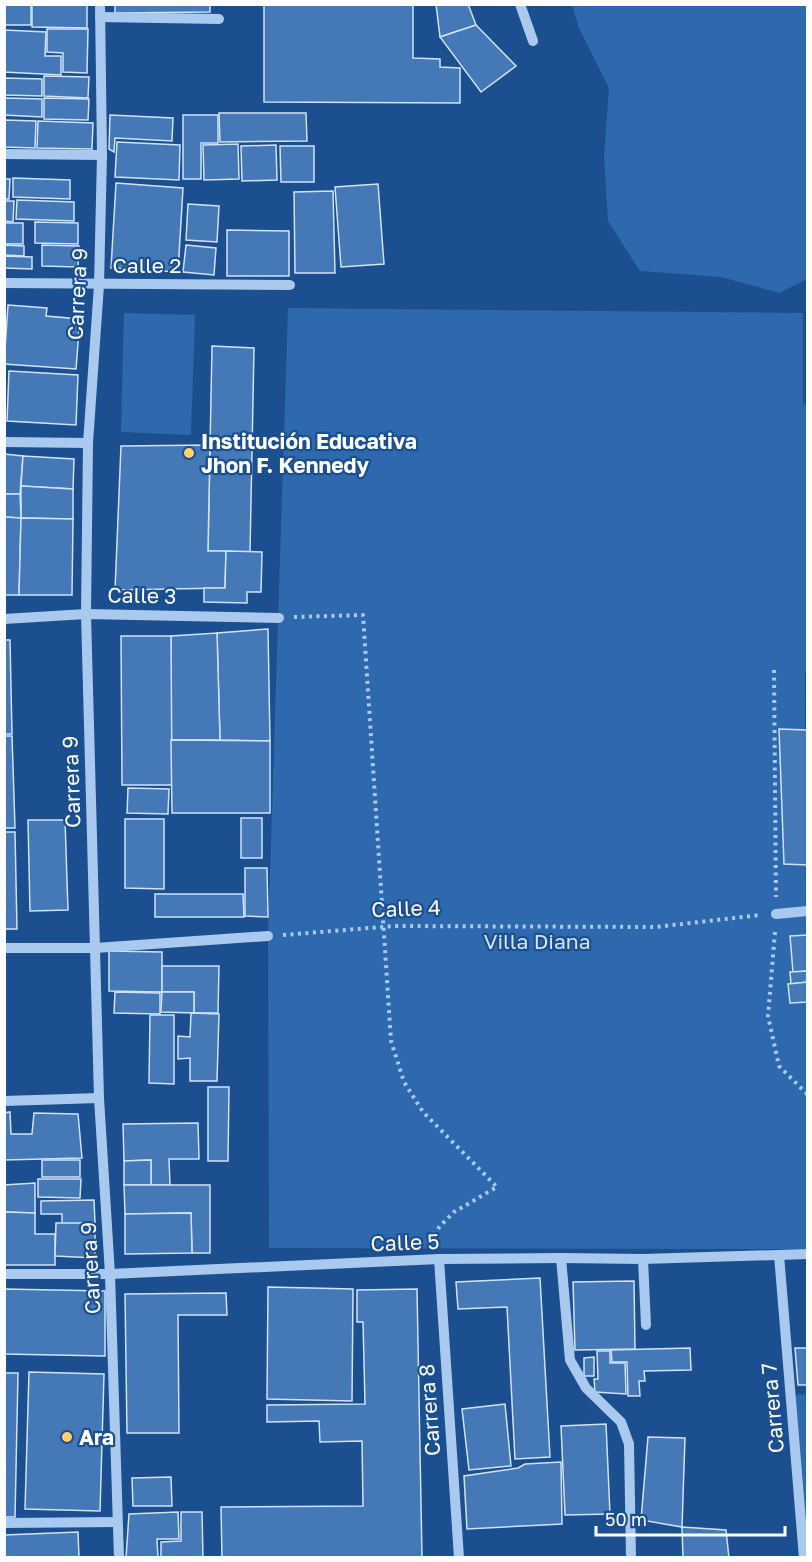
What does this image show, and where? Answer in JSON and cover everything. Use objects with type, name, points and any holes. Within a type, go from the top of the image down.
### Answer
[{"type":"street","name":"Carrera 9","points":[[100,4],[102,155],[99,285],[88,443],[86,614],[99,1098],[110,1274],[118,1557]]},
{"type":"street","points":[[520,4],[533,41]]},
{"type":"street","points":[[100,17],[219,19]]},
{"type":"street","points":[[4,154],[102,155]]},
{"type":"street","name":"Calle 2","points":[[4,283],[290,285]]},
{"type":"street","points":[[4,442],[88,443]]},
{"type":"street","name":"Calle 3","points":[[4,619],[86,614],[279,618]]},
{"type":"street","points":[[776,914],[807,911]]},
{"type":"street","points":[[4,948],[95,948],[268,936]]},
{"type":"street","points":[[4,1101],[99,1098]]},
{"type":"street","name":"Calle 5","points":[[4,1274],[110,1274],[439,1259],[643,1259],[807,1254]]},
{"type":"street","name":"Carrera 7","points":[[779,1255],[804,1557]]},
{"type":"street","points":[[561,1258],[570,1360],[586,1388],[621,1422],[629,1444],[631,1557]]},
{"type":"street","name":"Carrera 8","points":[[439,1259],[459,1557]]},
{"type":"street","points":[[643,1259],[646,1325]]},
{"type":"street","points":[[4,1523],[117,1522]]},
{"type":"path","points":[[279,618],[363,615],[391,1041],[404,1082],[423,1112],[497,1187],[454,1212],[440,1226],[425,1247]]},
{"type":"path","points":[[774,670],[776,914],[768,1016],[779,1066],[807,1095]]},
{"type":"path","name":"Calle 4","points":[[268,936],[385,927],[656,927],[776,914]]},
{"type":"green space","points":[[806,4],[807,279],[779,293],[721,277],[640,271],[608,221],[604,156],[609,88],[579,28],[572,5]]},
{"type":"green space","name":"Villa Diana","points":[[288,308],[803,313],[803,405],[808,403],[808,672],[805,673],[807,1249],[269,1248],[268,936]]},
{"type":"green space","points":[[124,313],[195,315],[191,435],[121,432]]},
{"type":"green space","points":[[807,1394],[807,1530],[795,1395]]},
{"type":"building","points":[[4,4],[31,4],[31,25],[4,25]]},
{"type":"building","points":[[32,4],[87,4],[87,28],[32,27]]},
{"type":"building","points":[[115,4],[210,4],[210,12],[115,13]]},
{"type":"building","points":[[264,4],[413,4],[413,58],[440,59],[440,67],[460,68],[460,103],[264,102]]},
{"type":"building","points":[[436,4],[468,4],[476,25],[440,37]]},
{"type":"building","points":[[476,25],[516,66],[481,92],[440,37]]},
{"type":"building","points":[[47,29],[88,29],[87,73],[63,72],[63,53],[47,52]]},
{"type":"building","points":[[4,30],[46,32],[45,56],[61,56],[61,75],[4,72]]},
{"type":"building","points":[[44,76],[89,77],[88,98],[44,96]]},
{"type":"building","points":[[4,78],[42,79],[42,96],[4,95]]},
{"type":"building","points":[[4,98],[42,99],[42,117],[4,115]]},
{"type":"building","points":[[44,98],[89,99],[88,120],[44,119]]},
{"type":"building","points":[[219,113],[306,113],[307,141],[220,142]]},
{"type":"building","points":[[110,115],[173,118],[172,141],[115,138],[114,152],[109,149]]},
{"type":"building","points":[[183,115],[218,115],[218,143],[201,143],[201,179],[183,179]]},
{"type":"building","points":[[4,120],[36,121],[35,148],[4,147]]},
{"type":"building","points":[[38,121],[93,123],[92,149],[37,148]]},
{"type":"building","points":[[117,142],[180,145],[179,180],[115,177]]},
{"type":"building","points":[[238,144],[239,179],[204,180],[203,145]]},
{"type":"building","points":[[276,145],[277,180],[242,181],[241,146]]},
{"type":"building","points":[[280,146],[314,146],[314,182],[281,182]]},
{"type":"building","points":[[13,178],[70,180],[70,199],[13,197]]},
{"type":"building","points":[[4,179],[10,179],[9,199],[4,199]]},
{"type":"building","points":[[116,183],[183,188],[178,272],[111,268]]},
{"type":"building","points":[[378,184],[384,264],[341,267],[335,187]]},
{"type":"building","points":[[333,191],[335,273],[295,273],[294,192]]},
{"type":"building","points":[[17,200],[74,202],[74,221],[16,219]]},
{"type":"building","points":[[4,201],[14,201],[13,222],[4,221]]},
{"type":"building","points":[[188,204],[219,206],[217,242],[186,240]]},
{"type":"building","points":[[35,222],[78,223],[78,244],[35,243]]},
{"type":"building","points":[[4,223],[23,223],[23,244],[4,244]]},
{"type":"building","points":[[227,230],[289,231],[289,276],[227,276]]},
{"type":"building","points":[[4,245],[24,246],[24,256],[4,255]]},
{"type":"building","points":[[42,245],[79,246],[78,267],[42,266]]},
{"type":"building","points":[[186,245],[216,248],[214,275],[183,272]]},
{"type":"building","points":[[4,256],[32,257],[32,269],[4,268]]},
{"type":"building","points":[[8,305],[47,308],[46,316],[80,319],[76,369],[4,364]]},
{"type":"building","points":[[212,346],[254,348],[250,552],[208,551]]},
{"type":"building","points":[[9,371],[78,375],[76,425],[7,421]]},
{"type":"building","points":[[210,445],[208,551],[226,551],[225,588],[115,590],[121,446]]},
{"type":"building","points":[[4,454],[23,456],[20,494],[4,494]]},
{"type":"building","points":[[23,456],[74,459],[73,489],[21,486]]},
{"type":"building","points":[[21,486],[73,489],[73,519],[21,518]]},
{"type":"building","points":[[4,494],[20,494],[21,518],[4,517]]},
{"type":"building","points":[[4,517],[21,518],[19,595],[4,595]]},
{"type":"building","points":[[21,518],[73,519],[72,595],[19,595]]},
{"type":"building","points":[[226,551],[262,552],[261,592],[247,592],[247,603],[204,602],[204,588],[225,588]]},
{"type":"building","points":[[268,629],[270,741],[220,740],[217,633]]},
{"type":"building","points":[[217,633],[220,740],[171,740],[171,636]]},
{"type":"building","points":[[121,636],[171,636],[172,785],[122,785]]},
{"type":"building","points":[[4,640],[10,640],[12,734],[4,734]]},
{"type":"building","points":[[779,729],[808,730],[808,865],[784,864]]},
{"type":"building","points":[[4,736],[12,736],[15,828],[4,828]]},
{"type":"building","points":[[171,740],[270,741],[270,813],[172,813]]},
{"type":"building","points":[[128,788],[169,789],[168,814],[127,813]]},
{"type":"building","points":[[241,818],[262,818],[262,858],[241,858]]},
{"type":"building","points":[[125,819],[164,819],[164,889],[125,888]]},
{"type":"building","points":[[28,820],[65,820],[68,910],[30,911]]},
{"type":"building","points":[[4,832],[15,832],[17,929],[4,929]]},
{"type":"building","points":[[245,868],[267,868],[268,917],[245,916]]},
{"type":"building","points":[[155,894],[243,894],[244,917],[155,917]]},
{"type":"building","points":[[808,935],[808,971],[793,972],[790,936]]},
{"type":"building","points":[[109,951],[162,952],[162,992],[109,991]]},
{"type":"building","points":[[162,966],[219,966],[218,1013],[194,1013],[194,992],[162,992]]},
{"type":"building","points":[[808,971],[808,982],[791,984],[790,972]]},
{"type":"building","points":[[808,982],[808,1002],[790,1003],[788,984]]},
{"type":"building","points":[[115,992],[160,993],[160,1014],[114,1013]]},
{"type":"building","points":[[162,992],[194,992],[194,1013],[161,1012]]},
{"type":"building","points":[[191,1013],[219,1014],[217,1081],[190,1081],[190,1058],[178,1059],[178,1036],[190,1037]]},
{"type":"building","points":[[150,1015],[174,1015],[174,1084],[149,1083]]},
{"type":"building","points":[[208,1087],[229,1087],[228,1161],[208,1161]]},
{"type":"building","points":[[10,1112],[11,1134],[32,1134],[34,1113],[78,1114],[82,1158],[4,1160],[4,1113]]},
{"type":"building","points":[[198,1123],[199,1159],[169,1159],[170,1185],[151,1185],[151,1160],[124,1161],[123,1124]]},
{"type":"building","points":[[42,1160],[80,1160],[80,1177],[42,1177]]},
{"type":"building","points":[[151,1160],[151,1185],[124,1185],[124,1161]]},
{"type":"building","points":[[38,1179],[81,1179],[80,1198],[38,1197]]},
{"type":"building","points":[[35,1183],[35,1213],[4,1212],[4,1185]]},
{"type":"building","points":[[124,1185],[210,1185],[210,1253],[192,1253],[191,1213],[125,1214]]},
{"type":"building","points":[[94,1200],[95,1223],[62,1225],[62,1214],[41,1214],[41,1201]]},
{"type":"building","points":[[4,1212],[35,1213],[35,1234],[55,1234],[55,1265],[4,1265]]},
{"type":"building","points":[[191,1213],[192,1253],[125,1254],[125,1214]]},
{"type":"building","points":[[56,1223],[95,1223],[95,1258],[55,1256]]},
{"type":"building","points":[[540,1278],[550,1457],[515,1459],[507,1307],[458,1309],[456,1282]]},
{"type":"building","points":[[634,1281],[635,1349],[575,1350],[573,1282]]},
{"type":"building","points":[[268,1287],[353,1289],[352,1401],[267,1399]]},
{"type":"building","points":[[4,1289],[105,1291],[105,1356],[4,1354]]},
{"type":"building","points":[[417,1289],[422,1558],[222,1558],[221,1507],[363,1506],[362,1441],[320,1442],[319,1421],[267,1422],[267,1405],[365,1404],[363,1322],[357,1322],[357,1290]]},
{"type":"building","points":[[226,1293],[227,1315],[178,1315],[179,1433],[127,1433],[125,1294]]},
{"type":"building","points":[[690,1348],[691,1370],[644,1371],[645,1381],[639,1381],[640,1396],[628,1396],[627,1362],[612,1362],[611,1350]]},
{"type":"building","points":[[795,1348],[808,1348],[808,1385],[798,1385]]},
{"type":"building","points":[[597,1351],[610,1351],[610,1363],[625,1363],[626,1394],[595,1392],[594,1379],[598,1379]]},
{"type":"building","points":[[594,1357],[594,1376],[584,1376],[584,1358]]},
{"type":"building","points":[[29,1372],[104,1374],[100,1511],[25,1509]]},
{"type":"building","points":[[4,1373],[18,1373],[15,1517],[4,1517]]},
{"type":"building","points":[[505,1404],[511,1466],[469,1470],[462,1409]]},
{"type":"building","points":[[606,1424],[610,1514],[565,1515],[561,1426]]},
{"type":"building","points":[[648,1437],[685,1438],[682,1527],[641,1520]]},
{"type":"building","points":[[561,1462],[562,1524],[467,1529],[464,1476],[518,1468],[525,1464]]},
{"type":"building","points":[[171,1477],[172,1506],[133,1506],[132,1478]]},
{"type":"building","points":[[178,1512],[179,1539],[157,1539],[158,1558],[126,1558],[129,1514]]},
{"type":"building","points":[[181,1512],[202,1512],[203,1558],[161,1558],[161,1542],[181,1541]]},
{"type":"building","points":[[682,1527],[726,1530],[729,1558],[683,1558]]},
{"type":"building","points":[[78,1532],[79,1558],[4,1558],[4,1535]]},
{"type":"place","name":"Institución Educativa Jhon F. Kennedy","points":[[189,453]]},
{"type":"place","name":"Ara","points":[[67,1437]]}]
